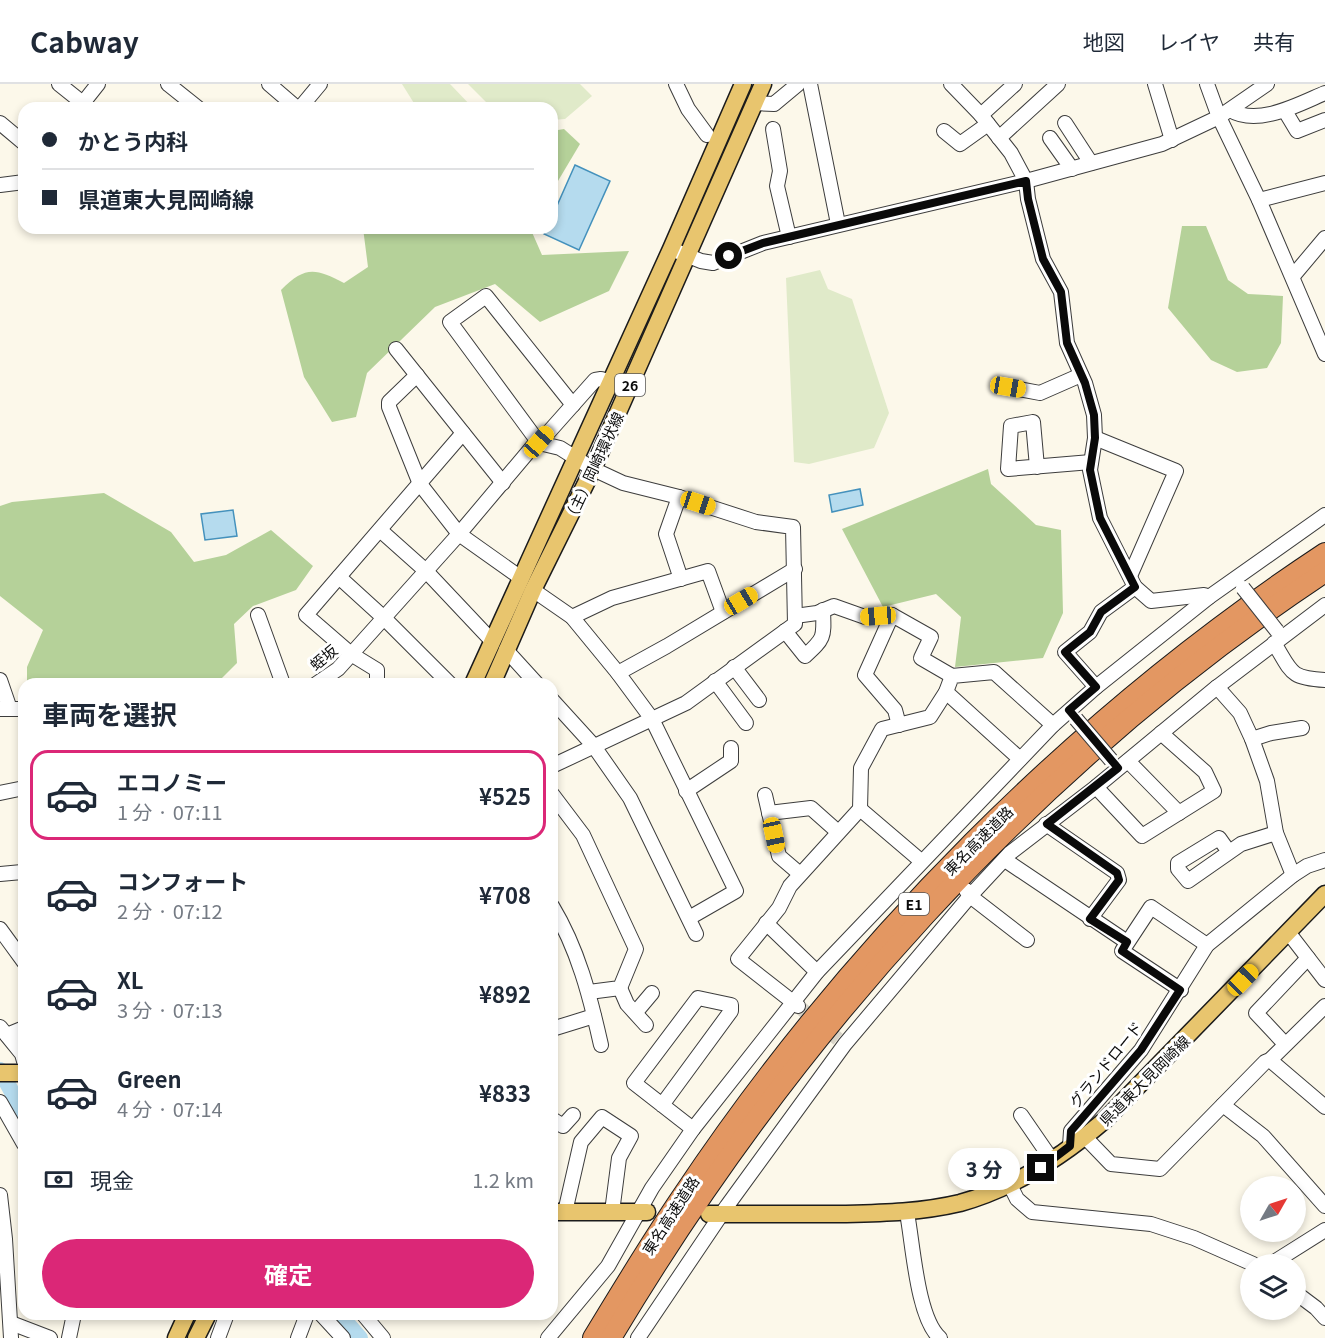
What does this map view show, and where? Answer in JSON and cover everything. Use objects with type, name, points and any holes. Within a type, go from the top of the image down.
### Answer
[{"type":"highway","name":"東名高速道路","points":[[593,1338],[683,1194],[730,1128],[784,1056],[904,914],[1026,792],[1109,717],[1236,616],[1325,553]]},
{"type":"highway","name":"東名高速道路","points":[[611,1338],[683,1223],[742,1137],[853,996],[924,917],[1021,819],[1119,729],[1245,629],[1325,572]]},
{"type":"main road","name":"（主）岡崎環状線","points":[[477,678],[499,646],[527,584],[576,457],[743,84]]},
{"type":"main road","name":"（主）岡崎環状線","points":[[527,584],[593,469],[763,84]]},
{"type":"main road","name":"（主）岡崎環状線","points":[[493,678],[499,646]]},
{"type":"main road","name":"県道東大見岡崎線","points":[[715,1214],[908,1213],[960,1202],[1010,1185],[1085,1137],[1126,1100],[1325,894]]},
{"type":"main road","points":[[0,1073],[18,1073]]},
{"type":"main road","points":[[559,1212],[643,1212]]},
{"type":"main road","points":[[176,1338],[184,1320]]},
{"type":"main road","points":[[196,1338],[205,1320]]},
{"type":"street","points":[[59,84],[79,102]]},
{"type":"street","points":[[87,102],[98,84]]},
{"type":"street","points":[[168,84],[190,102]]},
{"type":"street","points":[[268,84],[291,102]]},
{"type":"street","points":[[304,102],[320,84]]},
{"type":"street","points":[[676,84],[688,109],[707,135]]},
{"type":"street","points":[[754,103],[774,104],[798,84]]},
{"type":"street","points":[[810,84],[838,224]]},
{"type":"street","points":[[951,84],[984,119],[1011,153],[1026,181],[1028,199],[1043,259],[1061,292],[1067,343],[1081,375],[1094,415],[1095,438],[1090,470],[1100,518],[1112,544],[1132,582],[1151,601],[1204,594],[1209,597]]},
{"type":"street","points":[[944,131],[960,144],[1015,84]]},
{"type":"street","points":[[999,138],[1058,84]]},
{"type":"street","points":[[1155,84],[1172,140]]},
{"type":"street","points":[[1207,84],[1225,113],[1259,200],[1322,336],[1325,354]]},
{"type":"street","points":[[671,249],[713,263],[763,243],[1072,169],[1172,140],[1225,113],[1267,84]]},
{"type":"street","points":[[1225,113],[1265,115],[1285,111],[1325,93]]},
{"type":"street","points":[[1285,111],[1297,131],[1325,120]]},
{"type":"street","points":[[0,123],[18,137]]},
{"type":"street","points":[[1065,123],[1091,163]]},
{"type":"street","points":[[773,129],[780,171],[777,186],[789,237]]},
{"type":"street","points":[[1050,138],[1072,169]]},
{"type":"street","points":[[0,185],[18,182]]},
{"type":"street","points":[[1259,200],[1325,183]]},
{"type":"street","points":[[1293,276],[1325,238]]},
{"type":"street","points":[[558,763],[686,703],[795,624],[793,527],[756,522],[679,497],[623,483],[593,469],[560,448],[539,442],[450,322],[486,296],[573,405]]},
{"type":"street","points":[[396,349],[503,483]]},
{"type":"street","points":[[417,375],[389,402],[389,407],[420,484],[459,534],[572,617],[652,719],[736,891],[689,918]]},
{"type":"street","points":[[1008,387],[1040,393],[1081,375]]},
{"type":"street","name":"蛭坂","points":[[325,678],[338,669],[459,534],[534,445],[596,380],[611,382]]},
{"type":"street","points":[[377,678],[377,670],[351,654],[306,615],[463,433]]},
{"type":"street","points":[[1095,438],[1176,471],[1132,582],[1101,612],[1090,632],[1065,652],[1096,687]]},
{"type":"street","points":[[1037,467],[1091,462]]},
{"type":"street","points":[[679,497],[666,534],[681,579]]},
{"type":"street","points":[[548,1338],[608,1266],[643,1212],[652,1188],[693,1129],[795,1004],[817,972],[1053,725],[1073,714],[1096,687],[1209,597],[1239,583],[1325,515]]},
{"type":"street","points":[[380,530],[426,571],[531,678]]},
{"type":"street","points":[[618,673],[795,569]]},
{"type":"street","points":[[572,617],[612,598],[708,571],[723,612]]},
{"type":"street","points":[[339,577],[444,678]]},
{"type":"street","points":[[1239,583],[1277,637],[1293,673],[1303,679],[1325,680]]},
{"type":"street","points":[[638,1338],[715,1214],[841,1041],[967,892],[1047,824],[1096,787],[1119,763],[1161,733],[1277,637],[1325,605]]},
{"type":"street","points":[[795,616],[834,606],[865,617],[892,615],[932,637],[921,658],[952,676],[994,672],[1053,725]]},
{"type":"street","points":[[785,631],[805,656],[821,642],[824,633],[823,610]]},
{"type":"street","points":[[258,615],[280,678]]},
{"type":"street","points":[[892,615],[865,675],[895,710],[899,725]]},
{"type":"street","points":[[734,667],[759,700]]},
{"type":"street","points":[[795,1004],[738,959],[780,908],[790,886],[860,809],[861,768],[882,729],[930,717],[946,692],[952,676]]},
{"type":"street","points":[[0,680],[11,709]]},
{"type":"street","points":[[715,681],[746,723]]},
{"type":"street","points":[[1217,687],[1240,713],[1252,740],[1267,781],[1276,833],[1293,875]]},
{"type":"street","points":[[946,692],[1020,759]]},
{"type":"street","points":[[558,706],[594,745],[630,798],[696,934]]},
{"type":"street","points":[[1073,714],[1119,763],[1167,799],[1179,813]]},
{"type":"street","points":[[1252,740],[1271,733],[1302,728]]},
{"type":"street","points":[[1096,787],[1142,836],[1214,791],[1205,772],[1161,733]]},
{"type":"street","points":[[686,790],[732,761],[731,748]]},
{"type":"street","points":[[0,793],[18,789]]},
{"type":"street","points":[[765,795],[779,856],[800,874]]},
{"type":"street","points":[[558,802],[583,835],[636,949],[620,988],[627,1004],[646,1025]]},
{"type":"street","points":[[769,813],[811,808],[838,832]]},
{"type":"street","points":[[860,809],[927,858]]},
{"type":"street","points":[[1047,824],[1117,873],[1119,880],[1090,919]]},
{"type":"street","points":[[1229,852],[1242,844],[1276,833]]},
{"type":"street","points":[[1005,860],[1127,942]]},
{"type":"street","name":"グランドロード","points":[[1070,1146],[1071,1131],[1141,1050],[1207,945],[1293,875],[1307,866],[1325,860]]},
{"type":"street","points":[[0,874],[18,872]]},
{"type":"street","points":[[967,892],[1027,940]]},
{"type":"street","points":[[1180,990],[1122,951],[1127,942],[1151,907],[1207,945]]},
{"type":"street","points":[[558,916],[567,932],[588,992],[601,1045]]},
{"type":"street","points":[[766,923],[817,972]]},
{"type":"street","points":[[0,929],[18,954]]},
{"type":"street","points":[[1288,932],[1325,980]]},
{"type":"street","points":[[1285,1044],[1256,1013],[1308,958]]},
{"type":"street","points":[[588,992],[620,988]]},
{"type":"street","points":[[636,1012],[652,993]]},
{"type":"street","points":[[662,1105],[731,1011],[731,1005],[698,998],[634,1083],[662,1105],[693,1129]]},
{"type":"street","points":[[1085,1137],[1111,1164],[1160,1169],[1265,1062],[1270,1060],[1325,1006]]},
{"type":"street","points":[[558,1027],[594,1016]]},
{"type":"street","points":[[4,1031],[18,1049]]},
{"type":"street","points":[[1270,1060],[1325,1107]]},
{"type":"street","points":[[1112,1085],[1126,1100]]},
{"type":"street","points":[[0,1102],[18,1134]]},
{"type":"street","points":[[1223,1105],[1263,1136],[1325,1206]]},
{"type":"street","points":[[558,1123],[563,1126],[573,1115]]},
{"type":"street","points":[[1021,1115],[1052,1160]]},
{"type":"street","points":[[559,1212],[581,1142],[602,1117],[631,1136],[619,1158],[612,1212]]},
{"type":"street","points":[[1010,1185],[1017,1199],[1032,1212],[1151,1224],[1194,1238],[1240,1259]]},
{"type":"street","points":[[0,1195],[11,1338]]},
{"type":"street","points":[[908,1213],[924,1312],[933,1332],[940,1338]]},
{"type":"street","points":[[1287,1254],[1325,1230]]},
{"type":"street","points":[[1306,1299],[1322,1309]]},
{"type":"street","points":[[69,1338],[73,1320]]},
{"type":"street","points":[[218,1338],[225,1320]]},
{"type":"street","points":[[298,1338],[305,1320]]},
{"type":"street","points":[[326,1320],[343,1338]]},
{"type":"street","points":[[368,1320],[383,1338]]},
{"type":"street","points":[[11,1323],[50,1338]]},
{"type":"green space","points":[[402,84],[450,84],[467,102],[413,102]]},
{"type":"green space","points":[[468,84],[580,84],[592,96],[565,119],[558,120],[558,102],[486,102]]},
{"type":"green space","points":[[564,129],[580,144],[558,181],[558,130]]},
{"type":"green space","points":[[1182,226],[1206,226],[1228,280],[1248,294],[1283,296],[1281,343],[1267,368],[1237,372],[1211,360],[1168,308]]},
{"type":"green space","points":[[364,234],[533,234],[542,255],[629,251],[609,291],[540,322],[495,284],[435,307],[367,373],[356,417],[332,422],[304,377],[281,290],[304,273],[318,272],[344,283],[368,267]]},
{"type":"green space","points":[[820,270],[828,289],[852,299],[889,413],[874,448],[809,464],[794,462],[786,278]]},
{"type":"green space","points":[[988,469],[991,484],[1036,525],[1061,530],[1063,613],[1043,658],[955,667],[961,617],[936,594],[883,607],[842,529]]},
{"type":"green space","points":[[104,493],[171,532],[194,562],[226,555],[271,530],[313,566],[296,590],[253,606],[234,624],[237,663],[222,678],[27,678],[27,667],[43,630],[0,596],[0,506],[12,502]]},
{"type":"water","points":[[575,165],[610,181],[579,250],[544,234],[558,234],[558,203]]},
{"type":"water","points":[[860,489],[863,505],[832,512],[829,495]]},
{"type":"water","points":[[233,510],[237,536],[205,540],[201,514]]},
{"type":"waterway","points":[[0,1070],[18,1103]]},
{"type":"waterway","points":[[344,1320],[360,1338]]},
{"type":"tunnel","points":[[798,1006],[838,1039]]},
{"type":"route","points":[[729,256],[763,243],[838,224],[1026,181],[1028,199],[1043,259],[1061,292],[1067,343],[1085,383],[1094,415],[1095,438],[1090,470],[1100,518],[1135,587],[1101,612],[1090,632],[1065,652],[1096,687],[1069,710],[1118,768],[1047,824],[1117,873],[1119,880],[1090,919],[1127,942],[1122,951],[1180,990],[1141,1050],[1071,1131],[1070,1146],[1041,1168]]}]
